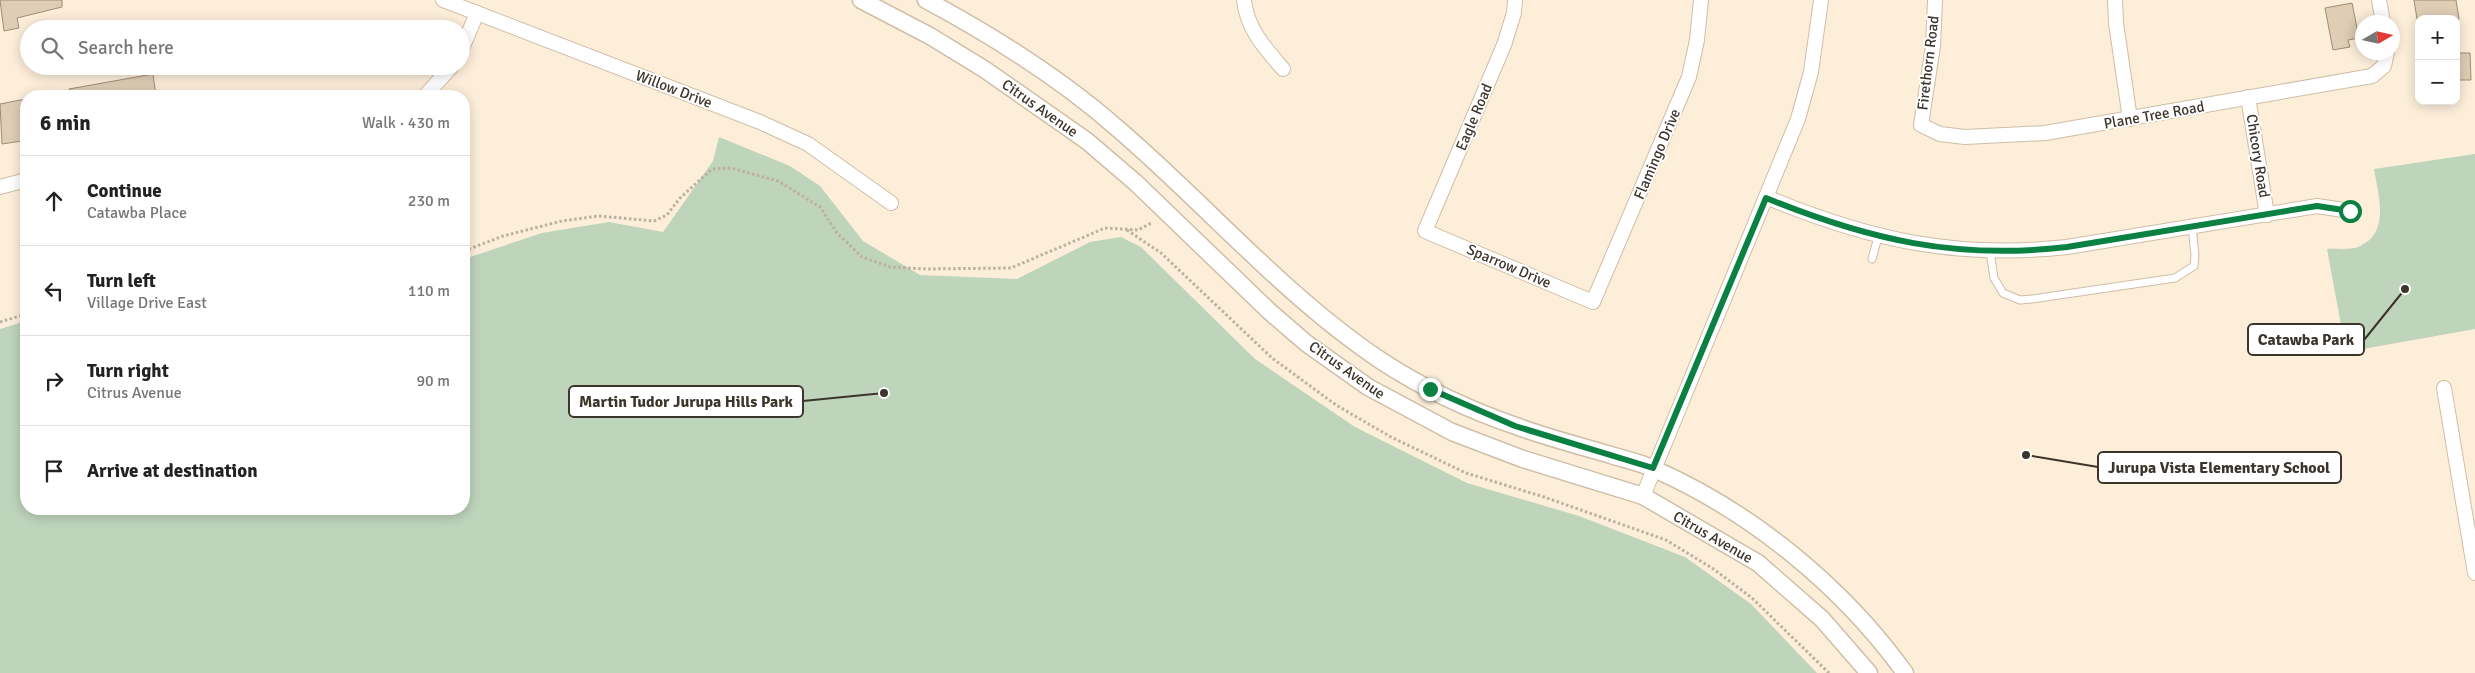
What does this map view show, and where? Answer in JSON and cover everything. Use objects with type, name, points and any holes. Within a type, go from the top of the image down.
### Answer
[{"type":"street","name":"Willow Drive","points":[[443,0],[760,122],[808,144],[891,203]]},
{"type":"street","name":"Citrus Avenue","points":[[861,0],[930,36],[984,69],[1087,141],[1136,183],[1269,311],[1306,342],[1368,387],[1452,432],[1523,459],[1643,496],[1758,563],[1822,619],[1869,673]]},
{"type":"street","name":"Citrus Avenue","points":[[926,0],[1049,76],[1116,126],[1293,292],[1334,328],[1382,362],[1430,389],[1515,426],[1653,468],[1714,501],[1765,533],[1816,574],[1865,622],[1905,673]]},
{"type":"street","points":[[1244,0],[1249,21],[1256,36],[1283,69]]},
{"type":"street","name":"Eagle Road","points":[[1425,231],[1504,45],[1514,13],[1515,0]]},
{"type":"street","name":"Flamingo Drive","points":[[1593,302],[1687,83],[1697,40],[1701,0]]},
{"type":"street","points":[[1643,496],[1653,468],[1791,140],[1808,90],[1821,0]]},
{"type":"street","name":"Firethorn Road","points":[[1921,125],[1932,46],[1935,0]]},
{"type":"street","points":[[2115,0],[2116,23],[2130,119]]},
{"type":"street","points":[[2379,0],[2382,15]]},
{"type":"street","points":[[470,30],[477,13]]},
{"type":"street","name":"Plane Tree Road","points":[[1921,125],[1940,134],[1965,137],[1998,137],[2045,133],[2372,76],[2385,60]]},
{"type":"street","points":[[430,90],[444,75]]},
{"type":"street","name":"Chicory Road","points":[[2248,98],[2267,215]]},
{"type":"street","points":[[0,187],[20,182]]},
{"type":"street","points":[[1766,198],[1795,210],[1878,236],[1916,245],[1990,252],[2025,252],[2067,247],[2317,206],[2350,211]]},
{"type":"street","name":"Sparrow Drive","points":[[1425,231],[1593,302]]},
{"type":"street","points":[[2444,388],[2475,572]]},
{"type":"lane","points":[[1990,252],[1994,278],[2002,293],[2020,300],[2032,299],[2175,278],[2194,266],[2195,255],[2192,227]]},
{"type":"lane","points":[[1872,259],[1878,236]]},
{"type":"path","points":[[470,249],[503,236],[562,221],[598,216],[654,220],[667,214],[680,198],[712,169],[731,168],[778,181],[820,207],[837,233],[862,256],[890,267],[926,269],[1012,268],[1105,228],[1138,230],[1157,219]]},
{"type":"path","points":[[0,322],[20,316]]},
{"type":"green space","points":[[719,137],[790,166],[820,186],[863,241],[920,275],[1017,279],[1090,242],[1121,237],[1141,247],[1255,359],[1355,427],[1467,483],[1579,516],[1685,557],[1751,604],[1817,673],[0,673],[0,329],[20,323],[20,515],[470,515],[470,257],[542,233],[609,222],[663,232],[713,161]]},
{"type":"green space","points":[[2475,154],[2475,329],[2346,352],[2327,249],[2358,247],[2371,239],[2376,231],[2380,211],[2374,169]]},
{"type":"building","points":[[0,0],[62,0],[62,7],[17,18],[19,28],[4,31]]},
{"type":"building","points":[[2414,0],[2456,0],[2458,15],[2416,15]]},
{"type":"building","points":[[2352,3],[2355,18],[2355,39],[2348,40],[2350,47],[2333,50],[2325,8]]},
{"type":"building","points":[[2460,53],[2470,53],[2471,80],[2460,80]]},
{"type":"building","points":[[153,75],[155,90],[69,90]]},
{"type":"building","points":[[20,100],[20,141],[2,144],[0,104]]},
{"type":"place","name":"Catawba Park","points":[[2405,289]]},
{"type":"place","name":"Martin Tudor Jurupa Hills Park","points":[[884,393]]},
{"type":"place","name":"Jurupa Vista Elementary School","points":[[2026,455]]},
{"type":"route","points":[[1430,389],[1515,426],[1653,468],[1766,198],[1795,210],[1878,236],[1916,245],[1990,252],[2025,252],[2067,247],[2317,206],[2350,211]]}]
